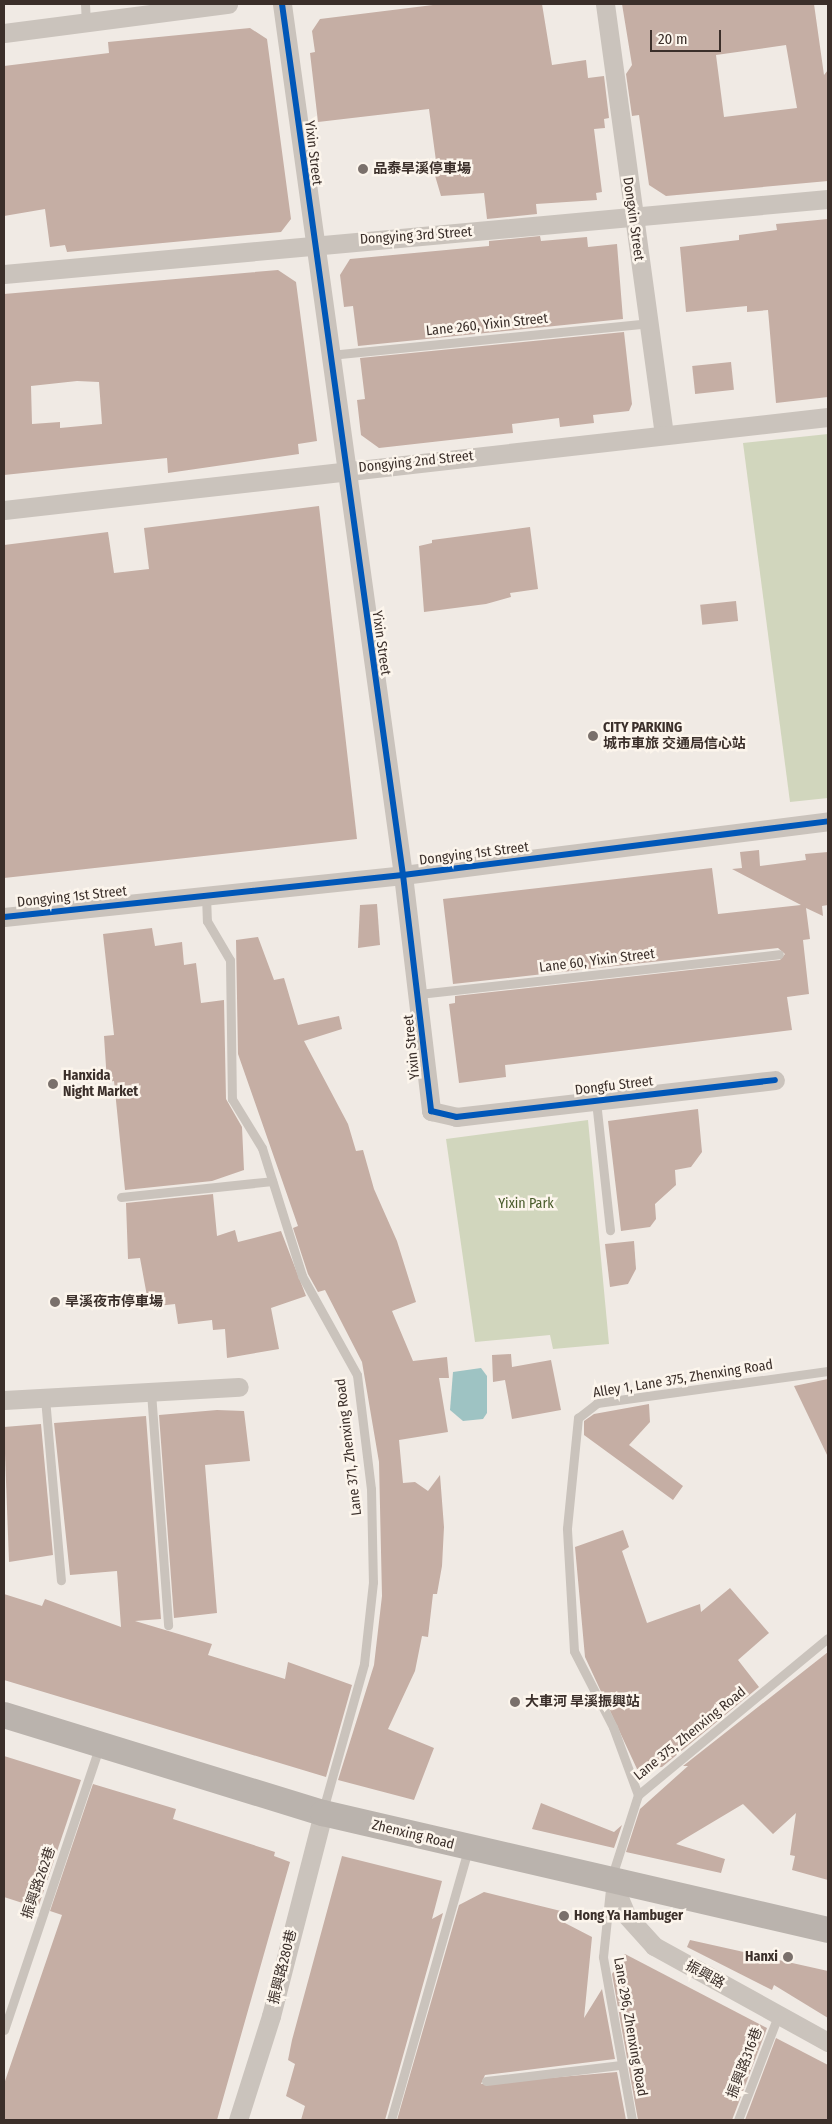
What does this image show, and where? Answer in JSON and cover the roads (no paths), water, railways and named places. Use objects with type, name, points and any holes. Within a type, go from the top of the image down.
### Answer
[{"type":"main road","name":"Zhenxing Road","points":[[4,1714],[323,1812],[468,1849],[611,1879],[828,1930]]},
{"type":"street","points":[[4,33],[86,13],[228,4]]},
{"type":"street","name":"Yixin Street","points":[[282,4],[312,244],[330,355],[343,470],[419,994],[431,1112],[456,1117]]},
{"type":"street","name":"Dongxin Street","points":[[605,4],[632,219],[664,434]]},
{"type":"street","name":"Dongying 3rd Street","points":[[4,274],[312,244],[632,219],[828,199]]},
{"type":"street","name":"Dongying 2nd Street","points":[[4,510],[343,470],[828,417]]},
{"type":"street","name":"Dongying 1st Street","points":[[4,917],[403,876],[828,821]]},
{"type":"street","name":"Dongfu Street","points":[[456,1117],[775,1080]]},
{"type":"street","points":[[4,1400],[239,1387]]},
{"type":"street","name":"振興路280巷","points":[[238,2120],[271,2016],[323,1812]]},
{"type":"street","name":"振興路","points":[[611,1879],[626,1914],[654,1946],[828,2042]]},
{"type":"lane","name":"Lane 260, Yixin Street","points":[[330,355],[648,323]]},
{"type":"lane","name":"Lane 371, Zhenxing Road","points":[[206,895],[207,921],[230,960],[232,1099],[262,1148],[302,1276],[357,1375],[371,1489],[373,1582],[364,1664],[323,1812]]},
{"type":"lane","name":"Lane 60, Yixin Street","points":[[419,994],[779,954]]},
{"type":"lane","points":[[596,1101],[610,1230]]},
{"type":"lane","points":[[121,1197],[272,1181]]},
{"type":"lane","name":"Alley 1, Lane 375, Zhenxing Road","points":[[638,1795],[614,1727],[574,1652],[567,1528],[578,1418],[597,1403],[828,1371]]},
{"type":"lane","points":[[151,1392],[168,1625]]},
{"type":"lane","points":[[44,1398],[61,1580]]},
{"type":"lane","name":"Lane 375, Zhenxing Road","points":[[611,1879],[638,1795],[828,1638]]},
{"type":"lane","name":"振興路262巷","points":[[4,2030],[100,1744]]},
{"type":"lane","points":[[391,2120],[468,1849]]},
{"type":"lane","name":"Lane 296, Zhenxing Road","points":[[611,1879],[603,1957],[632,2120]]},
{"type":"lane","name":"振興路316巷","points":[[738,2120],[778,2016]]},
{"type":"lane","points":[[486,2081],[621,2065]]},
{"type":"water","points":[[481,1368],[487,1376],[487,1413],[483,1419],[463,1421],[450,1410],[453,1372]]},
{"type":"place","name":"品泰旱溪停車場","points":[[363,169]]},
{"type":"place","name":"CITY PARKING 城市車旅 交通局信心站","points":[[593,736]]},
{"type":"place","name":"Hanxida Night Market","points":[[53,1084]]},
{"type":"place","name":"旱溪夜市停車場","points":[[55,1302]]},
{"type":"place","name":"大車河 旱溪振興站","points":[[515,1702]]},
{"type":"place","name":"Hong Ya Hambuger","points":[[564,1916]]},
{"type":"place","name":"Hanxi","points":[[788,1957]]},
{"type":"park label","name":"Yixin Park","points":[[526,1204]]}]
